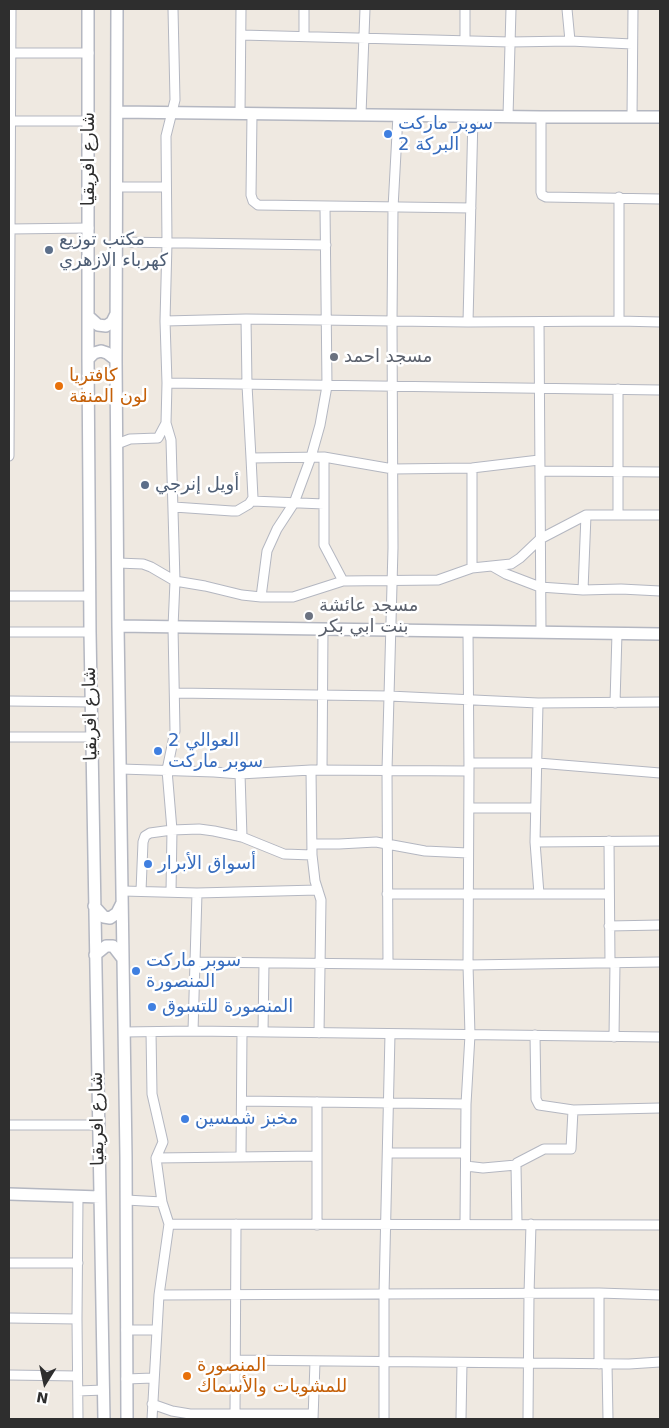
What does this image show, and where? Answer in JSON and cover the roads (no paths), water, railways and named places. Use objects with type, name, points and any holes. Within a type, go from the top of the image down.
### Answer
[{"type":"street","points":[[9,456],[11,9]]},
{"type":"street","name":"شارع افريقيا","points":[[88,9],[90,632],[104,1419]]},
{"type":"street","name":"شارع افريقيا","points":[[117,9],[118,187],[116,360],[118,626],[124,959],[127,1419]]},
{"type":"street","points":[[171,892],[172,830],[167,770],[175,731],[175,582],[171,440],[166,423],[165,321],[167,243],[166,136],[175,93],[173,9]]},
{"type":"street","points":[[241,9],[241,35],[253,201],[258,205],[264,206],[471,208]]},
{"type":"street","points":[[304,9],[304,36]]},
{"type":"street","points":[[361,114],[365,9]]},
{"type":"street","points":[[465,9],[465,41]]},
{"type":"street","points":[[508,116],[510,9]]},
{"type":"street","points":[[568,9],[570,41]]},
{"type":"street","points":[[632,117],[633,9]]},
{"type":"street","points":[[241,35],[510,42],[570,41],[632,44]]},
{"type":"street","points":[[11,53],[88,53]]},
{"type":"street","points":[[117,112],[660,117]]},
{"type":"street","points":[[388,964],[387,770],[393,548],[393,208],[398,115]]},
{"type":"street","points":[[468,322],[474,116]]},
{"type":"street","points":[[541,117],[542,195],[546,197],[660,198]]},
{"type":"street","points":[[11,121],[89,121]]},
{"type":"street","points":[[118,187],[166,187]]},
{"type":"street","points":[[619,197],[619,321]]},
{"type":"street","points":[[261,597],[267,552],[277,529],[294,503],[311,457],[320,425],[327,386],[325,206]]},
{"type":"street","points":[[10,229],[89,228]]},
{"type":"street","points":[[117,242],[326,245]]},
{"type":"street","points":[[88,316],[98,325],[106,326],[112,322],[116,314]]},
{"type":"street","points":[[246,319],[252,501]]},
{"type":"street","points":[[165,321],[327,319],[468,322],[660,322]]},
{"type":"street","points":[[539,322],[541,632]]},
{"type":"street","points":[[88,359],[94,353],[101,351],[116,360]]},
{"type":"street","points":[[167,383],[660,390]]},
{"type":"street","points":[[618,389],[618,515]]},
{"type":"street","points":[[117,444],[130,439],[158,438],[166,423]]},
{"type":"street","points":[[251,458],[324,457],[392,469],[472,468],[539,460]]},
{"type":"street","points":[[324,457],[324,545],[343,581]]},
{"type":"street","points":[[472,468],[472,568]]},
{"type":"street","points":[[540,471],[660,472]]},
{"type":"street","points":[[174,506],[232,511],[244,508],[252,501],[324,504]]},
{"type":"street","points":[[118,563],[148,565],[175,582],[261,597],[293,597],[343,581],[392,582],[438,580],[472,568],[511,564],[540,539],[586,515],[660,515]]},
{"type":"street","points":[[583,590],[586,515]]},
{"type":"street","points":[[492,566],[506,574],[540,587],[660,592]]},
{"type":"street","points":[[9,596],[90,596]]},
{"type":"street","points":[[118,626],[660,634]]},
{"type":"street","points":[[322,770],[323,629]]},
{"type":"street","points":[[464,1224],[466,1104],[470,1035],[468,965],[468,631]]},
{"type":"street","points":[[9,632],[90,632]]},
{"type":"street","points":[[615,703],[618,633]]},
{"type":"street","points":[[175,693],[389,696],[538,703],[660,702]]},
{"type":"street","points":[[9,700],[91,702]]},
{"type":"street","points":[[538,703],[535,842],[539,894]]},
{"type":"street","points":[[9,737],[92,737]]},
{"type":"street","points":[[120,769],[240,774],[538,763],[660,773]]},
{"type":"street","points":[[311,770],[312,855],[321,900],[319,1033]]},
{"type":"street","points":[[240,774],[242,837]]},
{"type":"street","points":[[469,808],[536,808]]},
{"type":"street","points":[[141,891],[145,836],[150,833],[199,829],[242,837],[284,854],[312,855]]},
{"type":"street","points":[[609,841],[614,1036]]},
{"type":"street","points":[[535,842],[660,841]]},
{"type":"street","points":[[312,844],[370,842],[420,850],[468,853]]},
{"type":"street","points":[[123,891],[197,893],[318,890]]},
{"type":"street","points":[[193,1031],[197,893]]},
{"type":"street","points":[[387,894],[609,894]]},
{"type":"street","points":[[94,906],[104,917],[110,918],[115,916],[122,903]]},
{"type":"street","points":[[610,926],[660,925]]},
{"type":"street","points":[[95,955],[106,946],[113,946],[124,959]]},
{"type":"street","points":[[194,962],[468,965],[660,962]]},
{"type":"street","points":[[263,1032],[264,962]]},
{"type":"street","points":[[124,1032],[193,1031],[660,1037]]},
{"type":"street","points":[[151,1032],[151,1084],[163,1142],[156,1158],[162,1202],[169,1224],[159,1295],[152,1419]]},
{"type":"street","points":[[241,1156],[242,1032]]},
{"type":"street","points":[[384,1419],[384,1294],[390,1034]]},
{"type":"street","points":[[535,1035],[538,1104],[541,1106],[573,1110],[660,1108]]},
{"type":"street","points":[[242,1101],[466,1104]]},
{"type":"street","points":[[317,1102],[317,1225]]},
{"type":"street","points":[[466,1166],[483,1168],[516,1165],[544,1149],[571,1149],[573,1110]]},
{"type":"street","points":[[9,1125],[98,1125]]},
{"type":"street","points":[[388,1153],[465,1153]]},
{"type":"street","points":[[156,1158],[317,1156]]},
{"type":"street","points":[[516,1165],[517,1224]]},
{"type":"street","points":[[9,1194],[100,1197]]},
{"type":"street","points":[[78,1197],[78,1419]]},
{"type":"street","points":[[126,1200],[162,1202]]},
{"type":"street","points":[[169,1224],[660,1225]]},
{"type":"street","points":[[235,1414],[236,1224]]},
{"type":"street","points":[[528,1419],[531,1224]]},
{"type":"street","points":[[9,1263],[78,1264]]},
{"type":"street","points":[[159,1295],[236,1293],[599,1293],[660,1295]]},
{"type":"street","points":[[599,1293],[608,1419]]},
{"type":"street","points":[[9,1318],[77,1319]]},
{"type":"street","points":[[126,1330],[156,1330]]},
{"type":"street","points":[[236,1360],[603,1364],[660,1362]]},
{"type":"street","points":[[152,1404],[184,1413],[313,1416],[315,1362]]},
{"type":"street","points":[[461,1419],[462,1363]]},
{"type":"street","points":[[9,1375],[77,1376]]},
{"type":"street","points":[[126,1379],[154,1378]]},
{"type":"street","points":[[78,1391],[104,1390]]},
{"type":"place","name":"سوبر ماركت البركة 2","points":[[388,134]]},
{"type":"place","name":"مكتب توزيع كهرباء الازهري","points":[[49,250]]},
{"type":"place","name":"مسجد احمد","points":[[334,357]]},
{"type":"place","name":"كافتريا لون المنقة","points":[[59,386]]},
{"type":"place","name":"أويل إنرجي","points":[[145,485]]},
{"type":"place","name":"مسجد عائشة بنت ابي بكر","points":[[309,616]]},
{"type":"place","name":"العوالي 2 سوبر ماركت","points":[[158,751]]},
{"type":"place","name":"أسواق الأبرار","points":[[148,864]]},
{"type":"place","name":"سوبر ماركت المنصورة","points":[[136,971]]},
{"type":"place","name":"المنصورة للتسوق","points":[[152,1007]]},
{"type":"place","name":"مخبز شمسين","points":[[185,1119]]},
{"type":"place","name":"المنصورة للمشويات والأسماك","points":[[187,1376]]}]
